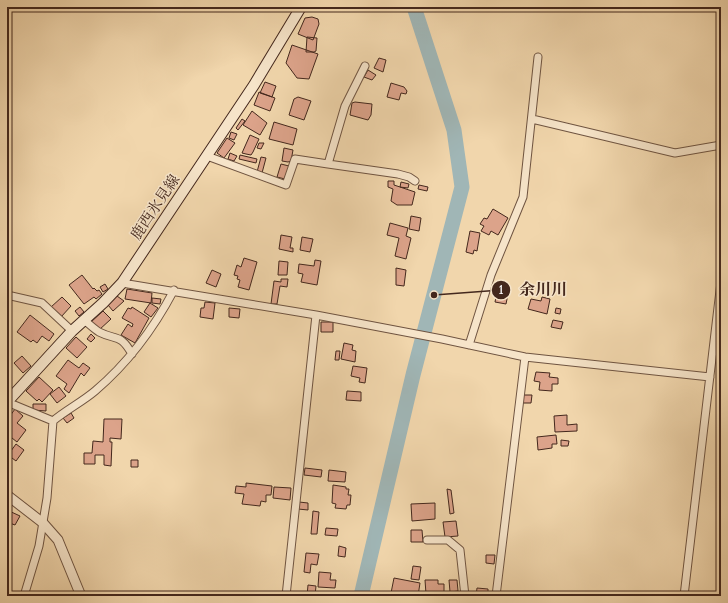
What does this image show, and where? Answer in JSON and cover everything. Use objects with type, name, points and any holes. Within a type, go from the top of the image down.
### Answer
[{"type":"main road","name":"鹿西氷見線","points":[[7,402],[72,331],[122,283],[254,85],[301,7]]},
{"type":"street","points":[[468,345],[491,275],[523,197],[538,57]]},
{"type":"street","points":[[328,164],[345,106],[365,66]]},
{"type":"street","points":[[532,119],[675,153],[721,145]]},
{"type":"street","points":[[207,156],[286,185],[295,159],[409,176],[415,181]]},
{"type":"street","points":[[684,596],[721,282]]},
{"type":"street","points":[[122,283],[174,290],[316,315],[442,339],[524,357],[710,377]]},
{"type":"street","points":[[53,421],[94,392],[117,371],[132,354],[160,316],[174,290]]},
{"type":"street","points":[[7,295],[42,303],[72,331]]},
{"type":"street","points":[[286,596],[316,315]]},
{"type":"street","points":[[84,320],[98,331],[118,337],[125,341],[132,354]]},
{"type":"street","points":[[496,596],[524,357]]},
{"type":"street","points":[[7,402],[53,421]]},
{"type":"street","points":[[24,596],[39,546],[47,498],[53,421]]},
{"type":"street","points":[[7,495],[43,522],[58,540],[81,596]]},
{"type":"street","points":[[426,540],[448,540],[460,550],[465,596]]},
{"type":"building","points":[[312,17],[318,19],[319,24],[313,40],[298,34],[305,18]]},
{"type":"building","points":[[307,37],[317,38],[316,51],[306,52]]},
{"type":"building","points":[[292,45],[318,54],[309,79],[297,78],[286,63]]},
{"type":"building","points":[[379,58],[386,60],[383,72],[374,68]]},
{"type":"building","points":[[368,70],[376,75],[372,80],[364,77]]},
{"type":"building","points":[[265,82],[276,86],[272,97],[260,93]]},
{"type":"building","points":[[391,83],[404,87],[407,91],[406,94],[401,93],[399,100],[387,97]]},
{"type":"building","points":[[259,92],[275,98],[270,111],[254,105]]},
{"type":"building","points":[[298,97],[311,101],[304,120],[289,115],[294,99]]},
{"type":"building","points":[[352,103],[372,104],[371,115],[368,120],[350,115]]},
{"type":"building","points":[[252,111],[267,123],[260,135],[243,125]]},
{"type":"building","points":[[242,119],[245,121],[238,130],[236,128]]},
{"type":"building","points":[[274,122],[297,129],[293,145],[269,139]]},
{"type":"building","points":[[231,132],[237,134],[234,140],[229,138]]},
{"type":"building","points":[[250,135],[259,139],[251,155],[242,153]]},
{"type":"building","points":[[227,138],[235,143],[224,158],[217,153]]},
{"type":"building","points":[[259,143],[264,143],[261,149],[257,148]]},
{"type":"building","points":[[284,148],[293,150],[291,161],[282,161]]},
{"type":"building","points":[[230,153],[237,156],[234,161],[228,159]]},
{"type":"building","points":[[240,155],[257,159],[256,163],[239,159]]},
{"type":"building","points":[[261,157],[266,158],[262,173],[257,172]]},
{"type":"building","points":[[281,164],[289,166],[285,179],[277,177]]},
{"type":"building","points":[[388,181],[394,181],[394,185],[415,192],[412,205],[397,205],[391,201],[393,189],[388,187]]},
{"type":"building","points":[[401,182],[409,184],[408,188],[400,187]]},
{"type":"building","points":[[419,185],[428,187],[427,191],[418,189]]},
{"type":"building","points":[[493,209],[508,218],[498,235],[491,231],[489,235],[481,231],[484,226],[480,224],[484,218],[487,219]]},
{"type":"building","points":[[411,216],[421,218],[419,231],[409,229]]},
{"type":"building","points":[[390,223],[408,228],[406,236],[411,238],[406,259],[395,256],[399,238],[387,235]]},
{"type":"building","points":[[470,231],[480,233],[477,251],[474,250],[473,254],[466,252]]},
{"type":"building","points":[[281,235],[292,237],[290,248],[293,248],[293,252],[279,249]]},
{"type":"building","points":[[302,237],[313,239],[310,252],[300,250]]},
{"type":"building","points":[[244,258],[257,262],[249,290],[238,287],[240,280],[237,279],[238,276],[234,275],[237,265],[241,267]]},
{"type":"building","points":[[315,260],[321,261],[317,285],[301,282],[303,274],[298,273],[299,264],[314,266]]},
{"type":"building","points":[[279,261],[288,262],[287,275],[278,275]]},
{"type":"building","points":[[396,268],[406,270],[404,286],[396,285]]},
{"type":"building","points":[[212,270],[221,274],[216,287],[206,283]]},
{"type":"building","points":[[82,275],[93,289],[94,288],[97,291],[99,290],[102,294],[96,299],[94,297],[84,304],[69,285]]},
{"type":"building","points":[[281,279],[288,279],[287,287],[280,286],[277,304],[271,304],[274,281],[281,282]]},
{"type":"building","points":[[105,284],[108,289],[103,292],[100,287]]},
{"type":"building","points":[[127,289],[152,293],[151,303],[125,299]]},
{"type":"building","points":[[497,292],[508,294],[506,304],[495,302]]},
{"type":"building","points":[[117,296],[124,301],[113,311],[108,305]]},
{"type":"building","points":[[62,297],[71,306],[61,317],[51,307]]},
{"type":"building","points":[[542,297],[550,299],[547,314],[528,309],[531,299],[541,301]]},
{"type":"building","points":[[152,298],[161,299],[160,304],[152,303]]},
{"type":"building","points":[[205,302],[215,303],[213,319],[200,317],[201,308],[204,308]]},
{"type":"building","points":[[150,303],[158,308],[151,317],[144,312]]},
{"type":"building","points":[[80,307],[84,312],[79,316],[75,311]]},
{"type":"building","points":[[132,307],[149,318],[135,343],[121,335],[128,324],[132,327],[133,324],[122,318],[128,308],[131,309]]},
{"type":"building","points":[[229,308],[240,309],[239,318],[229,317]]},
{"type":"building","points":[[556,308],[561,309],[560,314],[555,313]]},
{"type":"building","points":[[103,311],[111,319],[99,330],[91,322]]},
{"type":"building","points":[[30,315],[54,334],[49,341],[42,336],[37,343],[33,340],[31,342],[17,332]]},
{"type":"building","points":[[553,320],[563,322],[561,329],[551,327]]},
{"type":"building","points":[[321,322],[333,322],[333,332],[321,332]]},
{"type":"building","points":[[91,334],[95,338],[91,342],[87,339]]},
{"type":"building","points":[[76,337],[87,347],[77,358],[66,348]]},
{"type":"building","points":[[344,343],[353,345],[352,350],[356,351],[355,362],[341,359]]},
{"type":"building","points":[[336,351],[340,351],[339,360],[335,360]]},
{"type":"building","points":[[22,356],[31,366],[23,373],[14,363]]},
{"type":"building","points":[[68,360],[79,368],[83,363],[90,368],[84,376],[81,373],[69,393],[64,389],[67,384],[56,376]]},
{"type":"building","points":[[353,366],[367,368],[365,383],[359,382],[360,378],[351,376]]},
{"type":"building","points":[[536,372],[550,373],[549,377],[558,378],[558,384],[552,384],[552,391],[539,390],[540,382],[534,381]]},
{"type":"building","points":[[39,377],[53,390],[42,402],[39,399],[37,401],[26,391]]},
{"type":"building","points":[[59,387],[66,396],[57,403],[50,394]]},
{"type":"building","points":[[347,391],[361,392],[361,401],[346,400]]},
{"type":"building","points":[[523,395],[532,395],[531,403],[523,403]]},
{"type":"building","points":[[33,404],[46,404],[46,411],[33,410]]},
{"type":"building","points":[[15,409],[23,416],[17,423],[26,430],[17,442],[7,434],[7,420]]},
{"type":"building","points":[[71,413],[74,418],[67,423],[63,418]]},
{"type":"building","points":[[567,415],[567,425],[577,424],[577,431],[555,432],[554,416]]},
{"type":"building","points":[[104,419],[122,419],[121,439],[110,438],[110,442],[112,442],[111,466],[104,465],[104,455],[95,455],[95,464],[84,464],[84,453],[92,453],[93,441],[103,442]]},
{"type":"building","points":[[556,435],[557,444],[552,444],[552,448],[538,450],[537,437]]},
{"type":"building","points":[[561,440],[569,441],[568,446],[561,446]]},
{"type":"building","points":[[16,444],[24,450],[16,461],[8,455]]},
{"type":"building","points":[[131,460],[138,460],[138,467],[131,467]]},
{"type":"building","points":[[305,468],[322,470],[321,477],[304,475]]},
{"type":"building","points":[[329,470],[346,472],[345,482],[328,481]]},
{"type":"building","points":[[246,483],[272,486],[271,495],[266,495],[266,502],[261,501],[260,506],[242,504],[244,494],[235,493],[236,486],[246,487]]},
{"type":"building","points":[[333,485],[346,487],[346,489],[349,489],[348,495],[351,495],[350,505],[347,505],[346,509],[335,508],[336,504],[332,503]]},
{"type":"building","points":[[274,487],[291,488],[290,500],[273,498]]},
{"type":"building","points":[[447,489],[451,490],[454,513],[450,514]]},
{"type":"building","points":[[299,502],[308,503],[308,510],[298,509]]},
{"type":"building","points":[[435,503],[435,519],[412,521],[411,504]]},
{"type":"building","points":[[7,510],[20,516],[15,525],[7,522]]},
{"type":"building","points":[[313,511],[319,512],[317,534],[311,534]]},
{"type":"building","points":[[456,521],[458,536],[445,537],[443,522]]},
{"type":"building","points":[[326,528],[338,529],[337,536],[325,535]]},
{"type":"building","points":[[411,530],[422,530],[423,542],[411,542]]},
{"type":"building","points":[[339,546],[346,548],[345,557],[338,556]]},
{"type":"building","points":[[306,553],[319,554],[317,565],[311,564],[310,573],[304,572]]},
{"type":"building","points":[[486,555],[495,555],[494,564],[486,563]]},
{"type":"building","points":[[413,566],[421,567],[419,580],[411,579]]},
{"type":"building","points":[[319,572],[331,573],[330,580],[336,580],[335,588],[318,587]]},
{"type":"building","points":[[394,578],[420,583],[418,596],[391,593]]},
{"type":"building","points":[[425,580],[438,580],[438,584],[444,584],[444,594],[426,594]]},
{"type":"building","points":[[449,580],[457,580],[458,591],[450,592]]},
{"type":"building","points":[[308,585],[316,586],[315,596],[307,596]]},
{"type":"building","points":[[477,588],[488,589],[488,596],[476,596]]},
{"type":"building","points":[[28,593],[43,595],[43,596],[27,596]]},
{"type":"waterway","points":[[361,596],[413,375],[462,187],[454,130],[414,7]]},
{"type":"place","name":"余川川","points":[[434,295]]}]
